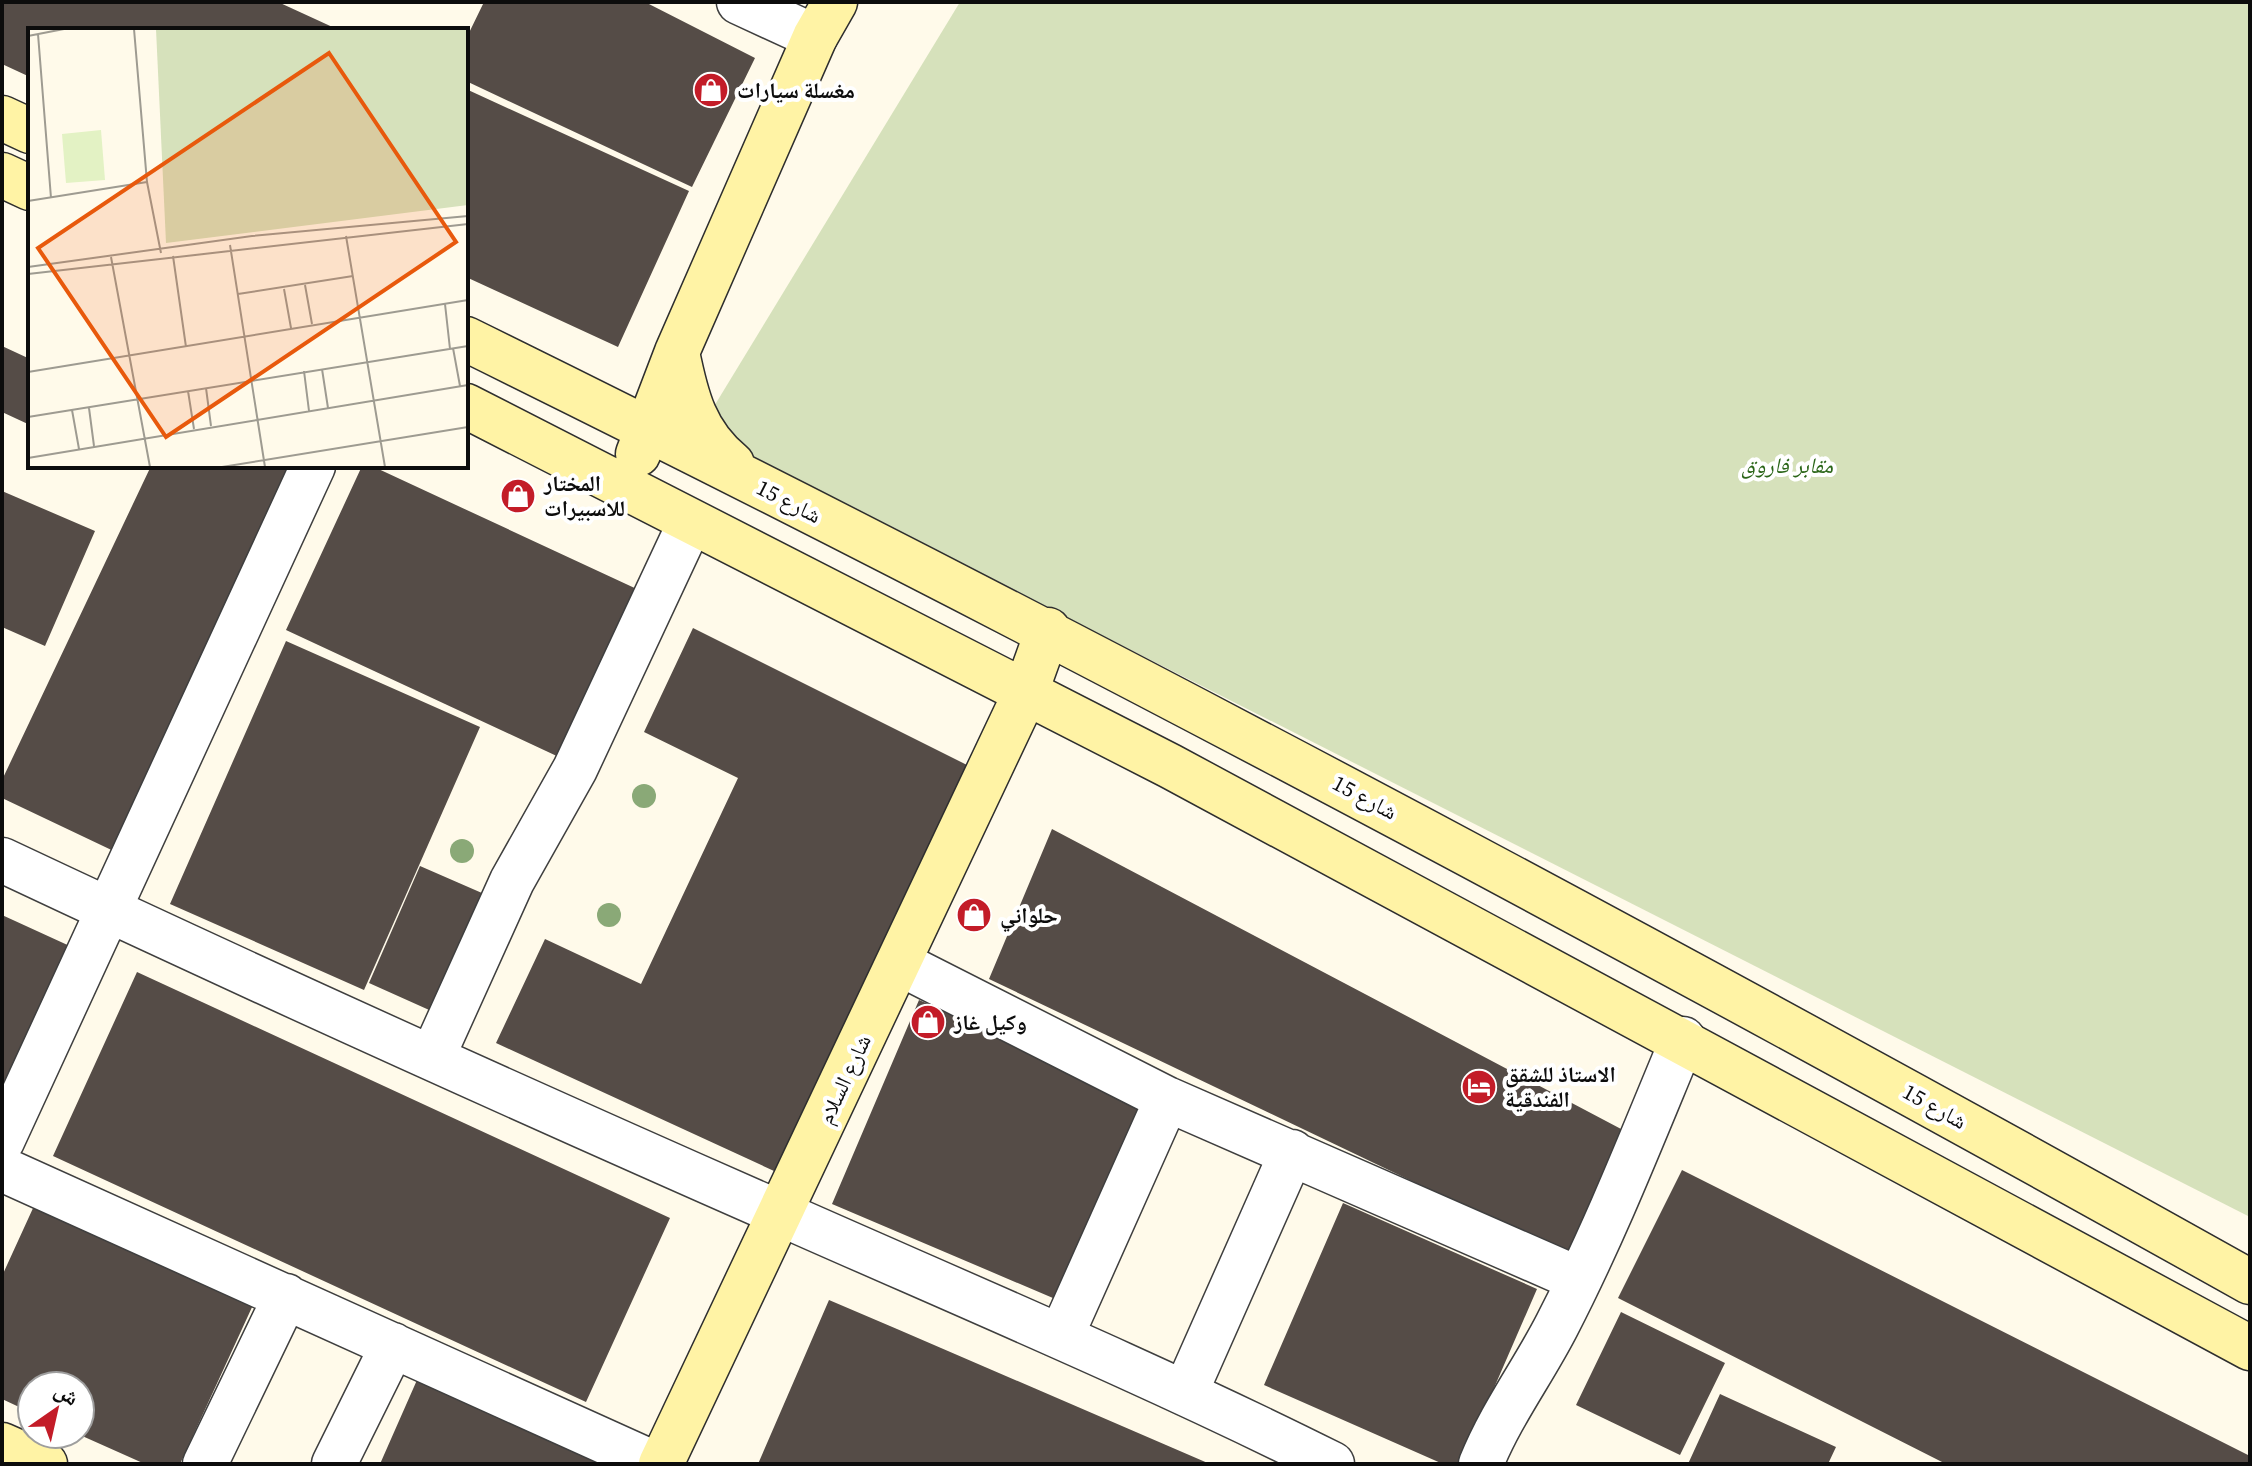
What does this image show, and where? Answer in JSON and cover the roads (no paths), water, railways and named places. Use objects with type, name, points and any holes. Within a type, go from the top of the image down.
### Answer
[{"type":"street","points":[[627,486],[677,352],[825,20],[739,2]]},
{"type":"street","points":[[2,118],[28,130]]},
{"type":"street","points":[[2,175],[28,187]]},
{"type":"street","name":"شارع 15","points":[[468,340],[1048,630],[1773,1016],[2250,1282]]},
{"type":"street","points":[[677,352],[687,402],[697,425],[717,452],[755,484]]},
{"type":"street","points":[[468,407],[1170,766],[1683,1039],[2250,1348]]},
{"type":"street","points":[[2,1141],[106,909],[299,502],[312,468]]},
{"type":"street","points":[[432,1058],[512,881],[575,769],[690,523]]},
{"type":"street","name":"شارع السلام","points":[[658,1464],[780,1214],[1025,694],[1048,630]]},
{"type":"street","points":[[2,860],[780,1214],[1062,1334],[1186,1391],[1332,1464]]},
{"type":"street","points":[[899,963],[1167,1099],[1578,1279]]},
{"type":"street","points":[[1481,1464],[1510,1403],[1557,1326],[1628,1176],[1683,1039]]},
{"type":"street","points":[[1062,1334],[1167,1099]]},
{"type":"street","points":[[1186,1391],[1292,1152]]},
{"type":"street","points":[[2,1169],[658,1464]]},
{"type":"street","points":[[205,1464],[286,1296]]},
{"type":"street","points":[[334,1464],[393,1345]]},
{"type":"street","points":[[2,1445],[45,1464]]},
{"type":"place","name":"مغسلة سيارات","points":[[711,90]]},
{"type":"place","name":"المختار للاسبيرات","points":[[518,496]]},
{"type":"place","name":"حلواني","points":[[974,915]]},
{"type":"place","name":"وكيل غاز","points":[[928,1022]]},
{"type":"place","name":"الاستاذ للشقق الفندقية","points":[[1479,1087]]},
{"type":"park label","name":"مقابر فاروق","points":[[1787,465]]}]
